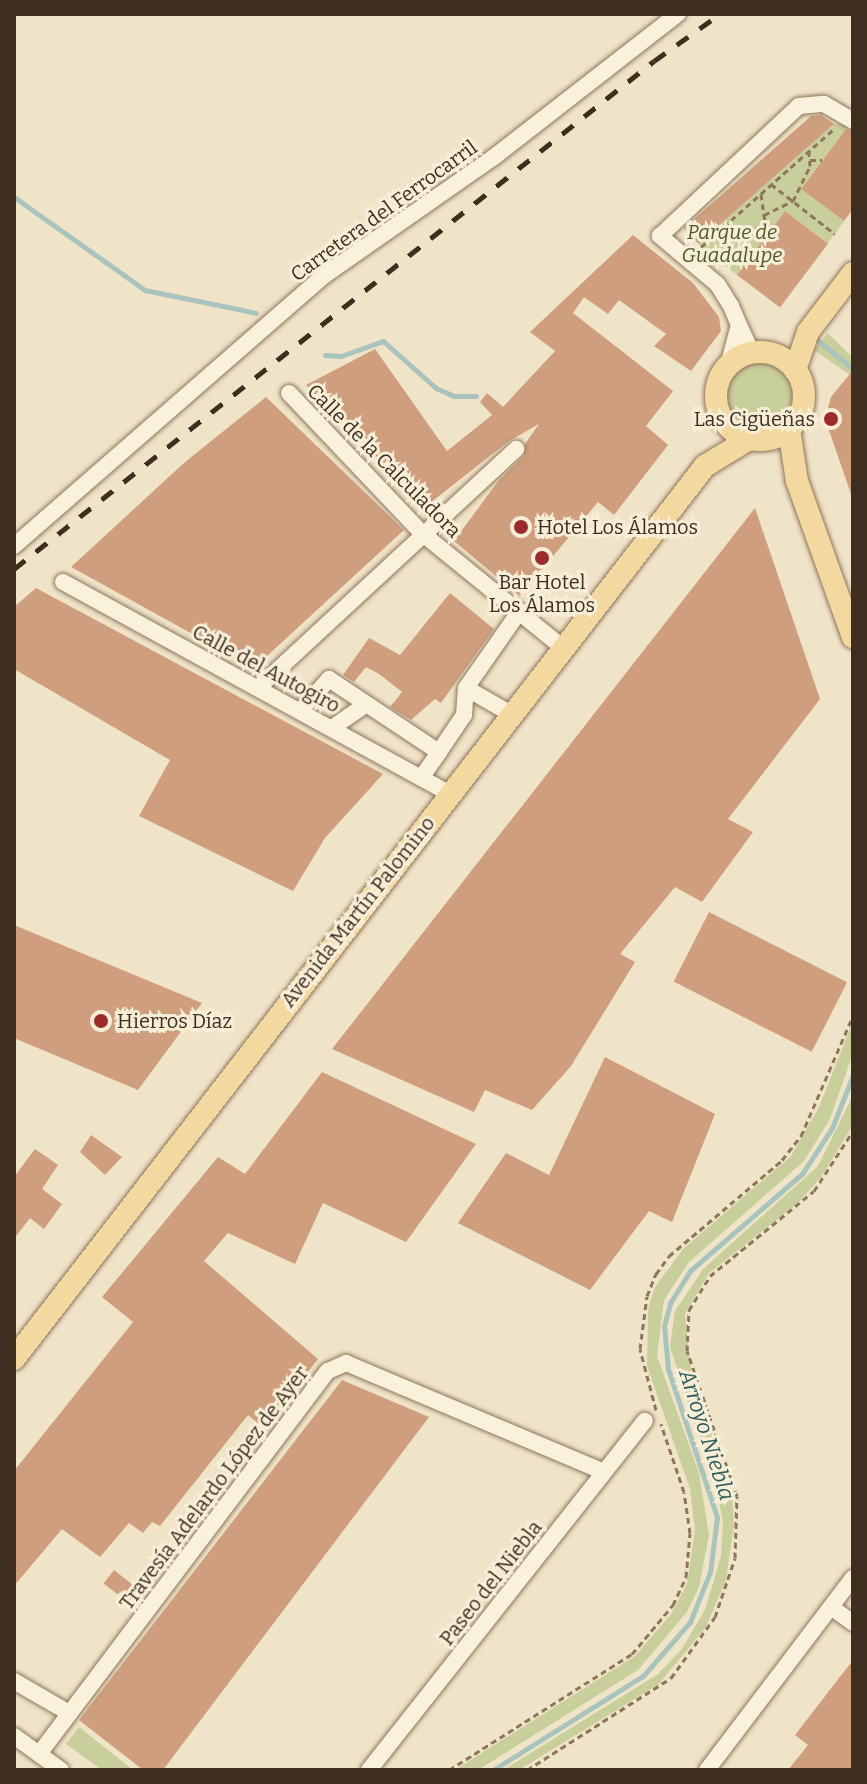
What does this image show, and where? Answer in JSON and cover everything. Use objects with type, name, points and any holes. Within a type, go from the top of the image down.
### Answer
[{"type":"main road","points":[[853,273],[808,332],[795,370],[803,404],[789,429],[797,481],[853,637]]},
{"type":"main road","points":[[797,481],[759,439],[720,416],[716,390],[728,366],[808,332]]},
{"type":"main road","points":[[761,353],[795,370]]},
{"type":"main road","name":"Avenida Martín Palomino","points":[[14,1359],[705,466],[720,416]]},
{"type":"main road","points":[[759,439],[789,429]]},
{"type":"main road","name":"Avenida Martín Palomino","points":[[705,466],[759,439]]},
{"type":"street","name":"Carretera del Ferrocarril","points":[[14,546],[322,277],[494,157],[678,14]]},
{"type":"street","points":[[761,353],[739,325],[717,284],[660,236],[799,106],[824,104],[849,122]]},
{"type":"street","points":[[728,366],[739,325]]},
{"type":"street","name":"Calle de la Calculadora","points":[[289,393],[423,534],[562,647]]},
{"type":"street","points":[[258,688],[516,449]]},
{"type":"street","name":"Calle del Autogiro","points":[[63,582],[449,793]]},
{"type":"street","points":[[421,778],[464,715],[466,688],[519,612]]},
{"type":"street","points":[[301,710],[329,679],[439,752]]},
{"type":"street","points":[[466,688],[511,714]]},
{"type":"street","points":[[332,728],[365,705]]},
{"type":"street","name":"Travesía Adelardo López de Ayer","points":[[39,1754],[328,1371],[346,1363],[604,1472]]},
{"type":"street","name":"Paseo del Niebla","points":[[369,1770],[645,1421]]},
{"type":"street","points":[[707,1770],[853,1578]]},
{"type":"street","points":[[831,1607],[853,1623]]},
{"type":"street","points":[[14,1681],[69,1713]]},
{"type":"street","points":[[14,1736],[61,1770]]},
{"type":"path","points":[[701,247],[809,150],[849,122]]},
{"type":"path","points":[[764,215],[793,201],[810,160],[809,150]]},
{"type":"path","points":[[810,160],[822,160]]},
{"type":"path","points":[[771,184],[835,234]]},
{"type":"path","points":[[761,194],[766,229]]},
{"type":"path","points":[[725,226],[771,229]]},
{"type":"path","points":[[449,1770],[632,1654],[673,1605],[686,1577],[690,1533],[684,1492],[640,1349],[647,1296],[669,1256],[782,1160],[801,1136],[853,1016]]},
{"type":"path","points":[[527,1770],[671,1678],[715,1617],[735,1558],[737,1496],[687,1351],[689,1310],[710,1276],[814,1191],[853,1131]]},
{"type":"green space","name":"Parque de Guadalupe","points":[[834,124],[849,125],[801,189],[844,221],[828,243],[785,211],[737,275],[698,244]]},
{"type":"green space","points":[[828,333],[853,358],[853,377],[814,350]]},
{"type":"green space","points":[[759,362],[772,364],[787,377],[792,395],[790,408],[777,423],[759,428],[746,426],[731,413],[726,395],[728,382],[741,367]]},
{"type":"green space","points":[[853,1021],[853,1053],[830,1119],[804,1161],[689,1262],[664,1300],[657,1356],[699,1473],[709,1535],[699,1587],[687,1612],[638,1670],[478,1770],[455,1770],[635,1656],[671,1614],[687,1584],[695,1530],[690,1489],[647,1366],[648,1309],[655,1287],[684,1248],[791,1156],[819,1107]]},
{"type":"green space","points":[[853,1095],[853,1125],[821,1177],[797,1204],[709,1273],[685,1314],[692,1379],[732,1493],[734,1524],[726,1580],[706,1627],[659,1684],[519,1770],[503,1770],[658,1674],[681,1650],[705,1610],[721,1556],[723,1521],[714,1479],[670,1347],[675,1311],[703,1269],[818,1166]]},
{"type":"green space","points":[[79,1727],[133,1770],[102,1770],[66,1744]]},
{"type":"building","points":[[821,115],[834,124],[698,244],[684,228],[811,116]]},
{"type":"building","points":[[846,129],[853,132],[853,209],[844,221],[801,189]]},
{"type":"building","points":[[785,211],[828,243],[780,307],[737,275]]},
{"type":"building","points":[[633,235],[693,283],[719,317],[721,331],[691,371],[654,346],[666,334],[619,300],[608,314],[584,297],[573,313],[673,391],[646,426],[668,445],[614,515],[598,502],[520,596],[454,541],[499,480],[524,456],[525,444],[539,424],[509,441],[430,503],[404,468],[394,477],[306,385],[375,349],[447,451],[492,415],[480,402],[487,393],[503,407],[555,351],[530,332]]},
{"type":"building","points":[[853,370],[851,494],[825,419],[831,397]]},
{"type":"building","points":[[266,397],[404,530],[254,668],[71,567],[185,462]]},
{"type":"building","points":[[755,508],[820,699],[728,819],[753,832],[702,902],[675,887],[620,954],[635,962],[571,1066],[532,1110],[485,1090],[474,1112],[332,1049]]},
{"type":"building","points":[[36,588],[383,774],[325,838],[293,891],[139,816],[170,760],[14,669],[14,607]]},
{"type":"building","points":[[450,593],[494,629],[441,703],[435,699],[411,720],[390,707],[402,692],[379,674],[366,667],[354,682],[343,675],[369,638],[400,655]]},
{"type":"building","points":[[709,912],[847,982],[812,1052],[674,981]]},
{"type":"building","name":"Hierros Díaz","points":[[14,925],[202,1003],[138,1090],[14,1038]]},
{"type":"building","points":[[605,1057],[715,1114],[672,1222],[649,1211],[590,1290],[458,1223],[506,1153],[549,1175]]},
{"type":"building","points":[[322,1072],[476,1144],[406,1242],[323,1203],[295,1264],[228,1233],[204,1261],[318,1359],[264,1428],[248,1415],[160,1526],[152,1522],[143,1533],[129,1523],[100,1557],[62,1529],[14,1586],[14,1471],[133,1322],[102,1297],[218,1157],[245,1174]]},
{"type":"building","points":[[91,1135],[122,1157],[105,1175],[80,1152]]},
{"type":"building","points":[[35,1149],[58,1165],[42,1189],[62,1204],[44,1229],[30,1218],[14,1239],[14,1177]]},
{"type":"building","points":[[342,1380],[429,1417],[163,1770],[143,1770],[79,1720]]},
{"type":"building","points":[[114,1570],[141,1591],[130,1604],[104,1583]]},
{"type":"building","points":[[853,1660],[853,1770],[788,1770],[808,1745],[795,1735]]},
{"type":"waterway","points":[[14,197],[145,290],[256,313]]},
{"type":"waterway","points":[[816,339],[853,369]]},
{"type":"waterway","points":[[325,355],[341,356],[383,341],[436,388],[454,396],[476,396]]},
{"type":"waterway","name":"Arroyo Niebla","points":[[493,1770],[643,1676],[690,1622],[710,1572],[717,1517],[668,1369],[664,1326],[670,1303],[691,1270],[802,1174],[832,1128],[853,1075]]},
{"type":"railway","points":[[14,569],[654,61],[720,14]]},
{"type":"place","name":"Las Cigüeñas","points":[[831,419]]},
{"type":"place","name":"Hotel Los Álamos","points":[[521,527]]},
{"type":"place","name":"Bar Hotel Los Álamos","points":[[542,558]]},
{"type":"place","name":"Hierros Díaz","points":[[101,1021]]}]
